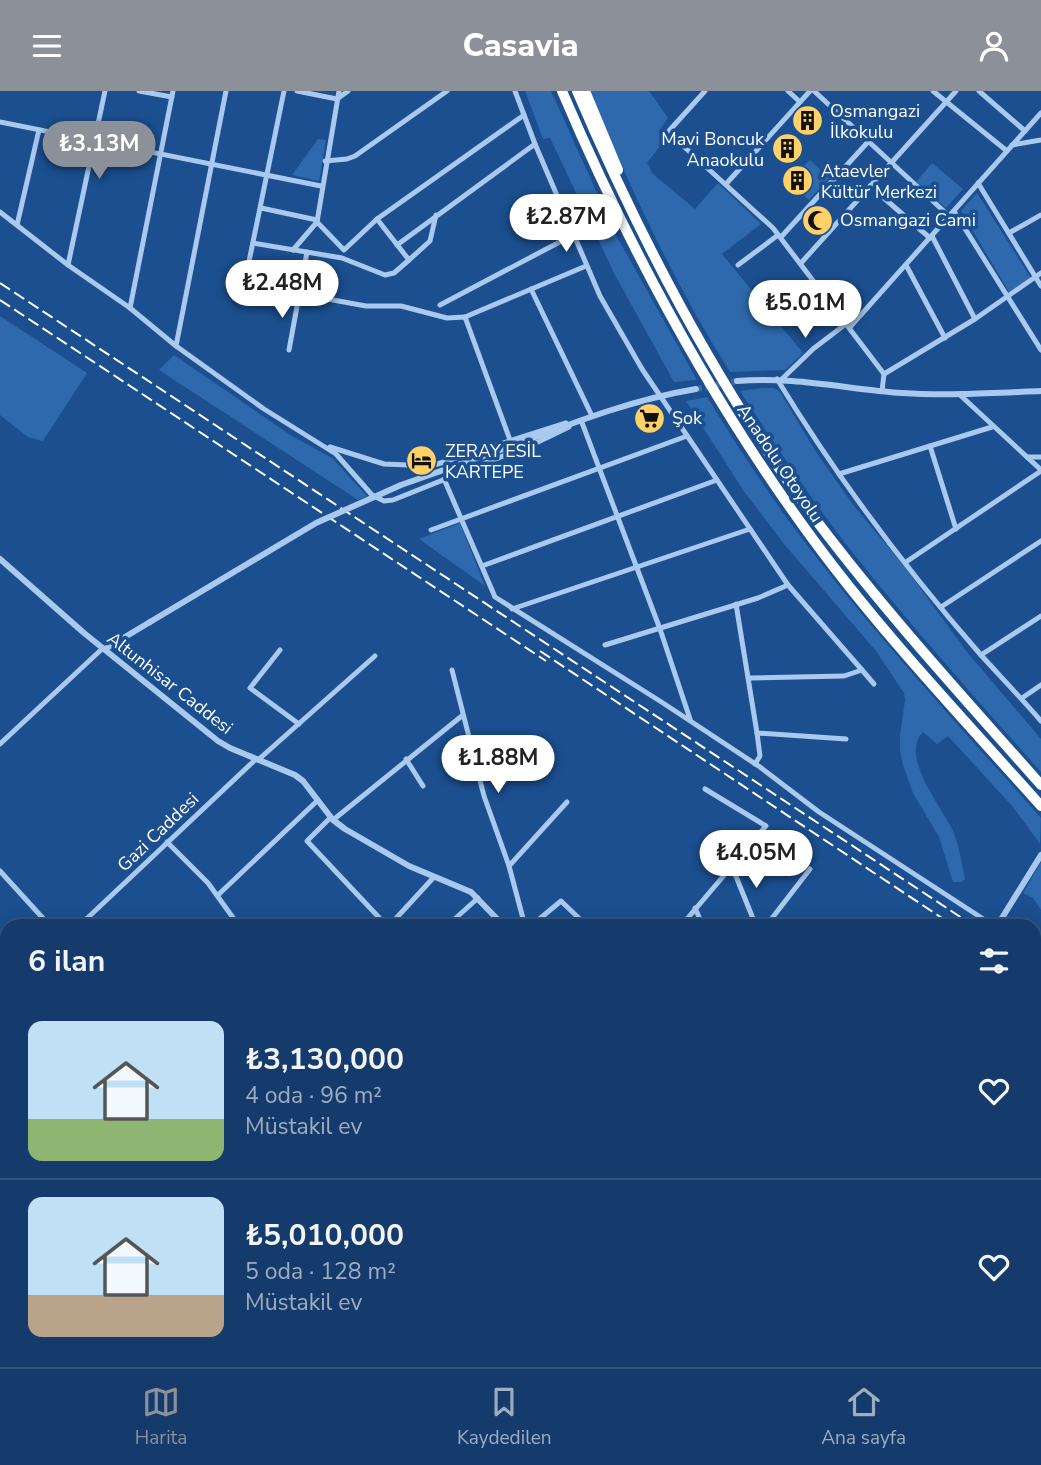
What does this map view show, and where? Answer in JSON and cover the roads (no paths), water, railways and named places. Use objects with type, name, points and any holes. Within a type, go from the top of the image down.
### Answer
[{"type":"highway","name":"Anadolu Otoyolu","points":[[562,91],[611,201],[665,307],[697,365],[749,447],[805,529],[866,606],[1041,806]]},
{"type":"highway","name":"Anadolu Otoyolu","points":[[577,91],[607,161],[650,248],[705,351],[761,441],[819,523],[883,605],[1041,785]]},
{"type":"highway","points":[[585,91],[650,248]]},
{"type":"street","points":[[68,265],[104,91]]},
{"type":"street","points":[[130,308],[172,94],[139,91]]},
{"type":"street","points":[[176,346],[226,91]]},
{"type":"street","points":[[246,276],[284,91]]},
{"type":"street","points":[[297,91],[337,99],[348,91]]},
{"type":"street","points":[[293,250],[317,221],[325,161],[339,91]]},
{"type":"street","points":[[325,161],[355,156],[447,91]]},
{"type":"street","points":[[515,91],[600,296],[660,395],[789,585],[874,684]]},
{"type":"street","points":[[705,91],[668,132],[780,236],[884,374],[882,391]]},
{"type":"street","points":[[788,91],[800,102]]},
{"type":"street","points":[[726,184],[812,91],[949,216]]},
{"type":"street","points":[[933,91],[1007,151]]},
{"type":"street","points":[[801,263],[956,91]]},
{"type":"street","points":[[979,91],[1025,131]]},
{"type":"street","points":[[780,379],[813,349],[849,325],[1041,113]]},
{"type":"street","points":[[342,258],[344,250],[377,219],[524,115]]},
{"type":"street","points":[[0,122],[321,186]]},
{"type":"street","points":[[17,225],[39,130]]},
{"type":"street","points":[[1012,145],[1041,140]]},
{"type":"street","points":[[738,265],[780,236],[867,143]]},
{"type":"street","points":[[397,245],[535,144]]},
{"type":"street","points":[[978,183],[1038,275],[1041,286]]},
{"type":"street","points":[[870,186],[931,237],[975,319]]},
{"type":"street","points":[[261,208],[317,221],[344,250]]},
{"type":"street","points":[[954,211],[1041,349]]},
{"type":"street","points":[[0,212],[68,265],[130,308],[176,346],[277,418],[341,459],[366,490],[384,501],[555,435],[581,420]]},
{"type":"street","points":[[253,243],[342,258],[385,275],[394,273],[430,241],[436,215]]},
{"type":"street","points":[[1009,233],[1041,215]]},
{"type":"street","points":[[377,219],[409,260]]},
{"type":"street","points":[[440,305],[573,235]]},
{"type":"street","points":[[289,350],[307,252]]},
{"type":"street","points":[[906,265],[945,338]]},
{"type":"street","points":[[300,294],[366,306],[401,306],[447,318],[464,317],[586,266]]},
{"type":"street","points":[[884,374],[975,319],[1038,275]]},
{"type":"street","points":[[531,289],[592,416]]},
{"type":"street","points":[[464,317],[510,440]]},
{"type":"street","points":[[780,379],[809,432],[906,562],[981,655],[1041,721]]},
{"type":"street","points":[[737,381],[780,379],[882,391],[959,394],[1041,391]]},
{"type":"street","points":[[0,744],[104,649],[316,523],[401,485],[592,416],[660,395],[696,389]]},
{"type":"street","points":[[906,562],[1041,471],[959,394]]},
{"type":"street","points":[[320,444],[384,464],[423,467],[453,461],[510,440],[581,420]]},
{"type":"street","points":[[581,420],[660,629],[690,721]]},
{"type":"street","points":[[839,474],[992,427]]},
{"type":"street","points":[[431,530],[687,436]]},
{"type":"street","points":[[930,446],[956,529]]},
{"type":"street","points":[[1027,457],[1041,457]]},
{"type":"street","points":[[444,479],[495,597],[690,721],[755,764],[819,812],[984,919]]},
{"type":"street","points":[[482,566],[717,480]]},
{"type":"street","points":[[512,609],[750,529]]},
{"type":"street","points":[[941,607],[1041,541]]},
{"type":"street","name":"Altunhisar Caddesi","points":[[0,559],[104,649],[176,704],[218,741],[295,775],[332,818],[374,847],[465,889],[478,898],[498,919]]},
{"type":"street","points":[[606,645],[789,585]]},
{"type":"street","points":[[736,604],[760,756],[755,764]]},
{"type":"street","points":[[981,655],[1041,616]]},
{"type":"street","points":[[280,650],[250,688],[299,724]]},
{"type":"street","name":"Gazi Caddesi","points":[[86,919],[257,759],[375,656]]},
{"type":"street","points":[[452,670],[484,796],[509,866],[523,919]]},
{"type":"street","points":[[749,678],[844,676],[862,670]]},
{"type":"street","points":[[1022,698],[1041,685]]},
{"type":"street","points":[[381,919],[307,841],[332,818],[463,715]]},
{"type":"street","points":[[757,733],[846,739]]},
{"type":"street","points":[[406,759],[423,786]]},
{"type":"street","points":[[686,919],[766,826],[705,789]]},
{"type":"street","points":[[218,895],[318,800]]},
{"type":"street","points":[[509,866],[567,801]]},
{"type":"street","points":[[167,842],[218,895],[234,919]]},
{"type":"street","points":[[1000,919],[1041,855]]},
{"type":"street","points":[[732,864],[753,919]]},
{"type":"street","points":[[771,919],[810,869]]},
{"type":"street","points":[[0,871],[44,919]]},
{"type":"street","points":[[395,919],[434,877]]},
{"type":"street","points":[[455,919],[478,898]]},
{"type":"street","points":[[539,919],[561,901],[580,919]]},
{"type":"street","points":[[695,908],[700,919]]},
{"type":"tunnel","points":[[696,389],[737,381]]},
{"type":"railway","points":[[0,283],[963,919]]},
{"type":"railway","points":[[0,300],[546,661]]},
{"type":"railway","points":[[540,651],[943,919]]},
{"type":"place","name":"Osmangazi İlkokulu","points":[[807,121]]},
{"type":"place","name":"Mavi Boncuk Anaokulu","points":[[787,149]]},
{"type":"place","name":"Ataevler Kültür Merkezi","points":[[798,181]]},
{"type":"place","name":"Osmangazi Cami","points":[[817,220]]},
{"type":"place","name":"Şok","points":[[649,418]]},
{"type":"place","name":"ZERAY ESİL KARTEPE","points":[[422,461]]}]
